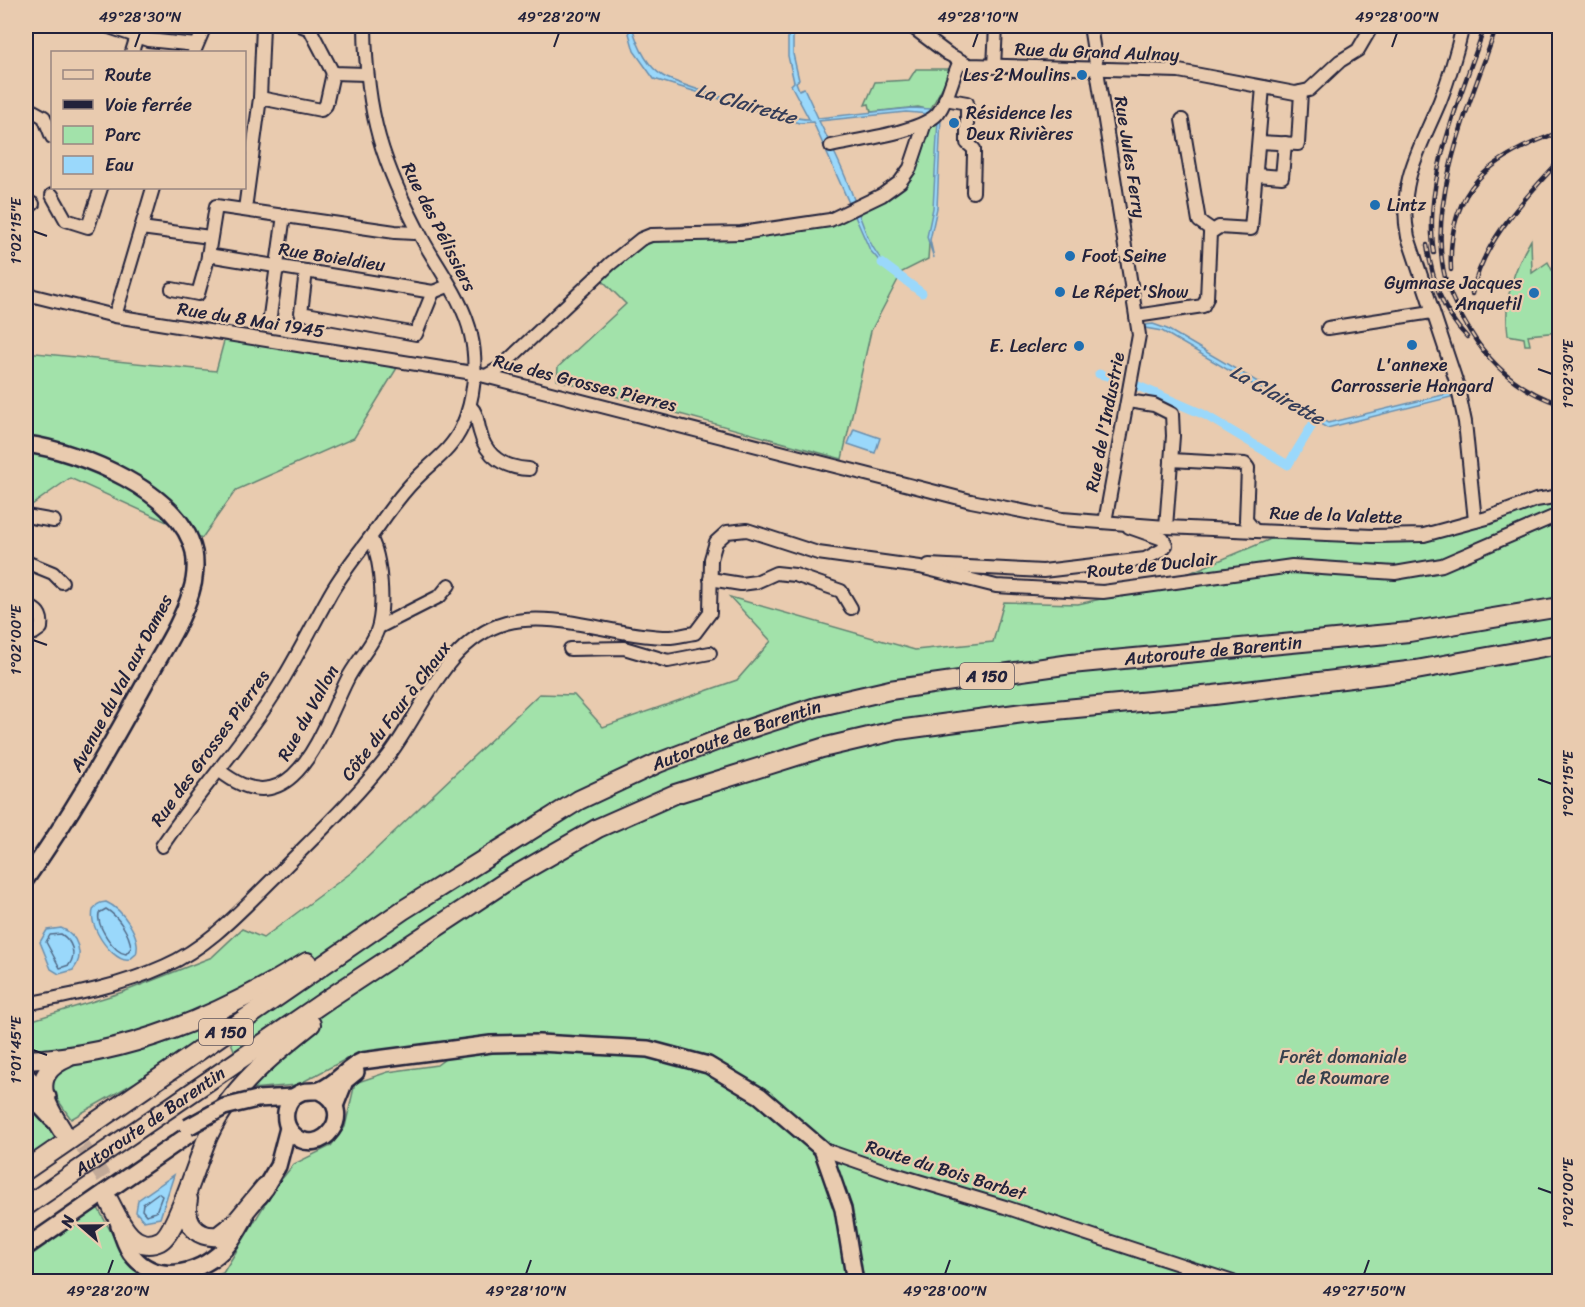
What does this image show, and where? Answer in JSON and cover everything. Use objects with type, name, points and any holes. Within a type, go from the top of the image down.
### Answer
[{"type":"highway","name":"Autoroute de Barentin","points":[[26,1170],[403,910],[579,800],[658,763],[739,732],[816,707],[890,690],[1071,664],[1409,632],[1560,607]]},
{"type":"highway","name":"Autoroute de Barentin","points":[[26,1206],[358,978],[516,875],[598,828],[675,794],[822,748],[898,730],[1023,713],[1214,694],[1416,670],[1560,644]]},
{"type":"highway","points":[[26,1060],[69,1057],[128,1044],[176,1029],[268,986],[403,910]]},
{"type":"highway","points":[[113,1200],[129,1236],[152,1243],[166,1236],[180,1210],[209,1133],[240,1088],[274,1053],[317,1018],[358,978]]},
{"type":"highway","points":[[64,1127],[34,1091],[50,1068],[69,1057]]},
{"type":"highway","points":[[192,1174],[185,1212],[187,1220],[192,1228],[210,1236],[225,1231],[265,1187]]},
{"type":"main road","name":"Avenue du Val aux Dames","points":[[26,444],[91,462],[157,499],[175,516],[187,533],[194,553],[195,566],[192,589],[177,625],[70,816],[26,879]]},
{"type":"main road","points":[[319,1091],[351,1066],[362,1061],[491,1044],[539,1043],[648,1049],[708,1065],[737,1080],[760,1096],[822,1149],[843,1209],[855,1281]]},
{"type":"main road","points":[[335,1106],[345,1081],[354,1073],[383,1059]]},
{"type":"main road","points":[[26,1075],[34,1091]]},
{"type":"main road","points":[[26,1239],[190,1130],[225,1114],[257,1102],[293,1097],[305,1091],[319,1091],[326,1094],[335,1106],[337,1115],[331,1132],[316,1141],[308,1141],[293,1135],[287,1122],[267,1106],[257,1102]]},
{"type":"main road","points":[[278,1166],[293,1097]]},
{"type":"main road","points":[[26,1247],[190,1130]]},
{"type":"main road","points":[[113,1200],[132,1255],[142,1264],[168,1274],[191,1271],[206,1264],[229,1245],[278,1166],[293,1150],[308,1141]]},
{"type":"main road","points":[[136,1240],[146,1256],[157,1263],[191,1271]]},
{"type":"street","points":[[106,26],[137,36],[195,49],[205,26]]},
{"type":"street","points":[[245,209],[260,98],[263,26]]},
{"type":"street","points":[[260,98],[321,110],[326,105],[333,73],[310,29],[302,26]]},
{"type":"street","name":"Rue des Pélissiers","points":[[364,26],[366,74],[375,126],[387,167],[470,330],[474,352],[473,373]]},
{"type":"street","name":"Rue du Grand Aulnay","points":[[911,26],[960,61],[994,67],[1098,67],[1179,71],[1301,92]]},
{"type":"street","points":[[994,67],[996,26]]},
{"type":"street","name":"Rue Jules Ferry","points":[[1090,26],[1138,329]]},
{"type":"street","points":[[1259,142],[1298,144],[1301,92],[1313,87],[1335,65],[1358,50],[1372,26]]},
{"type":"street","points":[[1463,26],[1453,66],[1412,166],[1403,213],[1408,237],[1457,384],[1465,423],[1475,522]]},
{"type":"street","points":[[132,51],[137,36]]},
{"type":"street","points":[[831,146],[925,123],[937,114],[960,61]]},
{"type":"street","points":[[333,73],[366,74]]},
{"type":"street","points":[[1136,316],[1200,307],[1205,304],[1208,239],[1212,230],[1219,227],[1251,229],[1263,87]]},
{"type":"street","points":[[945,99],[967,103],[967,143],[974,149],[973,192]]},
{"type":"street","points":[[26,107],[44,117],[51,134]]},
{"type":"street","points":[[1182,120],[1199,221],[1212,230]]},
{"type":"street","points":[[486,376],[500,368],[610,264],[641,239],[651,235],[741,232],[830,219],[882,195],[900,182],[910,168],[925,123]]},
{"type":"street","points":[[1256,175],[1282,177],[1285,143]]},
{"type":"street","points":[[52,195],[66,220],[88,228],[101,189]]},
{"type":"street","points":[[115,316],[153,189]]},
{"type":"street","points":[[172,289],[198,294],[208,255],[216,206],[395,232],[414,233],[418,231]]},
{"type":"street","points":[[269,322],[284,215]]},
{"type":"street","points":[[141,228],[210,237]]},
{"type":"street","name":"Rue Boieldieu","points":[[208,255],[433,292]]},
{"type":"street","points":[[306,271],[301,313],[416,334],[433,292],[448,286]]},
{"type":"street","name":"Rue du 8 Mai 1945","points":[[26,294],[115,316],[473,373]]},
{"type":"street","points":[[1328,328],[1432,312]]},
{"type":"street","name":"Rue de l'Industrie","points":[[1105,522],[1139,344],[1138,329]]},
{"type":"street","name":"Rue des Grosses Pierres","points":[[162,846],[189,805],[220,771],[266,707],[307,639],[328,596],[415,479],[455,440],[470,406],[473,373],[971,501],[1028,514],[1105,522]]},
{"type":"street","points":[[1128,401],[1154,405],[1172,414],[1166,527]]},
{"type":"street","points":[[470,406],[476,413],[485,448],[492,456],[510,468],[529,469]]},
{"type":"street","points":[[1171,460],[1245,464],[1248,468],[1246,520],[1255,531]]},
{"type":"street","name":"Rue de la Valette","points":[[1105,522],[1166,527],[1373,536],[1424,535],[1475,522],[1536,500],[1560,496]]},
{"type":"street","name":"Route de Duclair","points":[[710,581],[711,559],[716,542],[727,532],[747,530],[818,553],[920,567],[996,586],[1103,592],[1292,566],[1395,573],[1442,565],[1560,514]]},
{"type":"street","points":[[26,516],[54,521]]},
{"type":"street","points":[[920,567],[938,564],[1043,571],[1145,559],[1162,550],[1166,545],[1163,539],[1138,532],[1122,524]]},
{"type":"street","points":[[371,539],[378,552],[379,627],[440,596],[449,585]]},
{"type":"street","points":[[26,562],[52,573],[62,582]]},
{"type":"street","points":[[710,581],[741,584],[756,582],[776,573],[795,575],[841,591],[851,608]]},
{"type":"street","name":"Côte du Four à Chaux","points":[[26,1004],[136,978],[167,965],[221,930],[360,791],[388,757],[441,673],[471,642],[487,631],[506,623],[534,619],[668,637],[695,633],[710,613],[710,581]]},
{"type":"street","points":[[26,605],[36,609],[42,621],[41,628],[34,633],[26,634]]},
{"type":"street","name":"Rue du Vallon","points":[[220,771],[238,785],[258,790],[275,788],[292,779],[306,763],[353,669],[379,627]]},
{"type":"street","points":[[624,648],[627,632]]},
{"type":"street","points":[[570,649],[624,648],[668,661],[710,653]]},
{"type":"street","name":"Route du Bois Barbet","points":[[822,1149],[1233,1281]]},
{"type":"green space","points":[[916,69],[952,69],[930,110],[918,107],[871,112],[869,104],[865,105],[875,82],[909,80]]},
{"type":"green space","points":[[939,118],[935,209],[930,230],[928,259],[902,272],[871,331],[842,459],[557,380],[558,367],[626,304],[598,276],[641,239],[830,219],[900,182],[925,123]]},
{"type":"green space","name":"Gymnase Jacques Anquetil","points":[[1531,240],[1532,273],[1548,262],[1554,274],[1559,274],[1559,332],[1528,335],[1530,345],[1525,345],[1524,338],[1508,335],[1507,310],[1515,273]]},
{"type":"green space","points":[[227,330],[397,368],[354,438],[236,490],[202,538],[70,478],[26,509],[26,352],[216,371]]},
{"type":"green space","name":"Forêt domaniale de Roumare","points":[[1559,497],[1559,1281],[195,1281],[223,1273],[276,1186],[294,1164],[331,1146],[345,1127],[355,1083],[388,1072],[437,1065],[445,1059],[437,1044],[348,1058],[297,1085],[250,1089],[223,1023],[134,1083],[71,1119],[49,1087],[46,1057],[26,1043],[26,1022],[123,992],[212,957],[242,929],[263,938],[352,872],[539,694],[574,695],[603,727],[737,680],[771,641],[730,597],[915,650],[993,642],[1004,602],[1078,604],[1156,587],[1278,536],[1403,542]]},
{"type":"green space","points":[[26,1096],[57,1140],[26,1162]]},
{"type":"green space","points":[[98,1208],[129,1265],[164,1281],[26,1281],[26,1259]]},
{"type":"water","points":[[627,26],[632,26],[639,47],[647,60],[663,76],[690,87],[761,109],[809,119],[791,85],[794,82],[788,56],[788,26],[793,26],[793,54],[799,80],[796,82],[799,90],[804,88],[818,118],[912,108],[931,109],[929,114],[906,112],[819,121],[852,193],[869,240],[875,251],[891,269],[888,271],[870,250],[813,122],[799,123],[654,79],[634,51]]},
{"type":"water","points":[[941,117],[937,208],[930,240],[934,258],[927,237],[933,208],[938,119]]},
{"type":"water","name":"La Clairette","points":[[1153,324],[1167,329],[1328,423],[1451,393],[1451,397],[1327,428],[1162,331],[1145,328],[1144,325]]},
{"type":"water","points":[[854,429],[880,438],[875,453],[848,444]]},
{"type":"water","points":[[106,902],[124,917],[133,931],[137,947],[136,954],[129,960],[121,959],[104,944],[93,922],[96,905]]},
{"type":"water","points":[[61,928],[72,935],[75,940],[79,958],[73,970],[59,974],[51,969],[40,942],[47,930]]},
{"type":"water","points":[[174,1175],[160,1218],[144,1221],[136,1212],[138,1200]]},
{"type":"waterway","points":[[882,263],[922,293]]},
{"type":"waterway","points":[[1099,374],[1115,378]]},
{"type":"waterway","name":"La Clairette","points":[[1138,386],[1205,415],[1288,465],[1316,419]]},
{"type":"tunnel","points":[[70,1127],[118,1199]]},
{"type":"railway","points":[[1434,253],[1432,225],[1439,167],[1446,138],[1485,26]]},
{"type":"railway","points":[[1497,26],[1454,150],[1447,183],[1442,216],[1441,247],[1445,277],[1459,312],[1487,355],[1519,384],[1560,404]]},
{"type":"railway","points":[[1451,270],[1456,218],[1465,197],[1477,180],[1493,165],[1512,153],[1560,132]]},
{"type":"railway","points":[[1472,294],[1477,274],[1495,238],[1519,206],[1560,160]]},
{"type":"railway","points":[[1427,245],[1432,271],[1444,306],[1467,337]]},
{"type":"place","name":"Les 2 Moulins","points":[[1082,75]]},
{"type":"place","name":"Résidence les Deux Rivières","points":[[954,123]]},
{"type":"place","name":"Lintz","points":[[1375,205]]},
{"type":"place","name":"Foot Seine","points":[[1070,256]]},
{"type":"place","name":"Le Répet'Show","points":[[1060,292]]},
{"type":"place","name":"Gymnase Jacques Anquetil","points":[[1534,293]]},
{"type":"place","name":"L'annexe Carrosserie Hangard","points":[[1412,345]]},
{"type":"place","name":"E. Leclerc","points":[[1079,346]]}]
